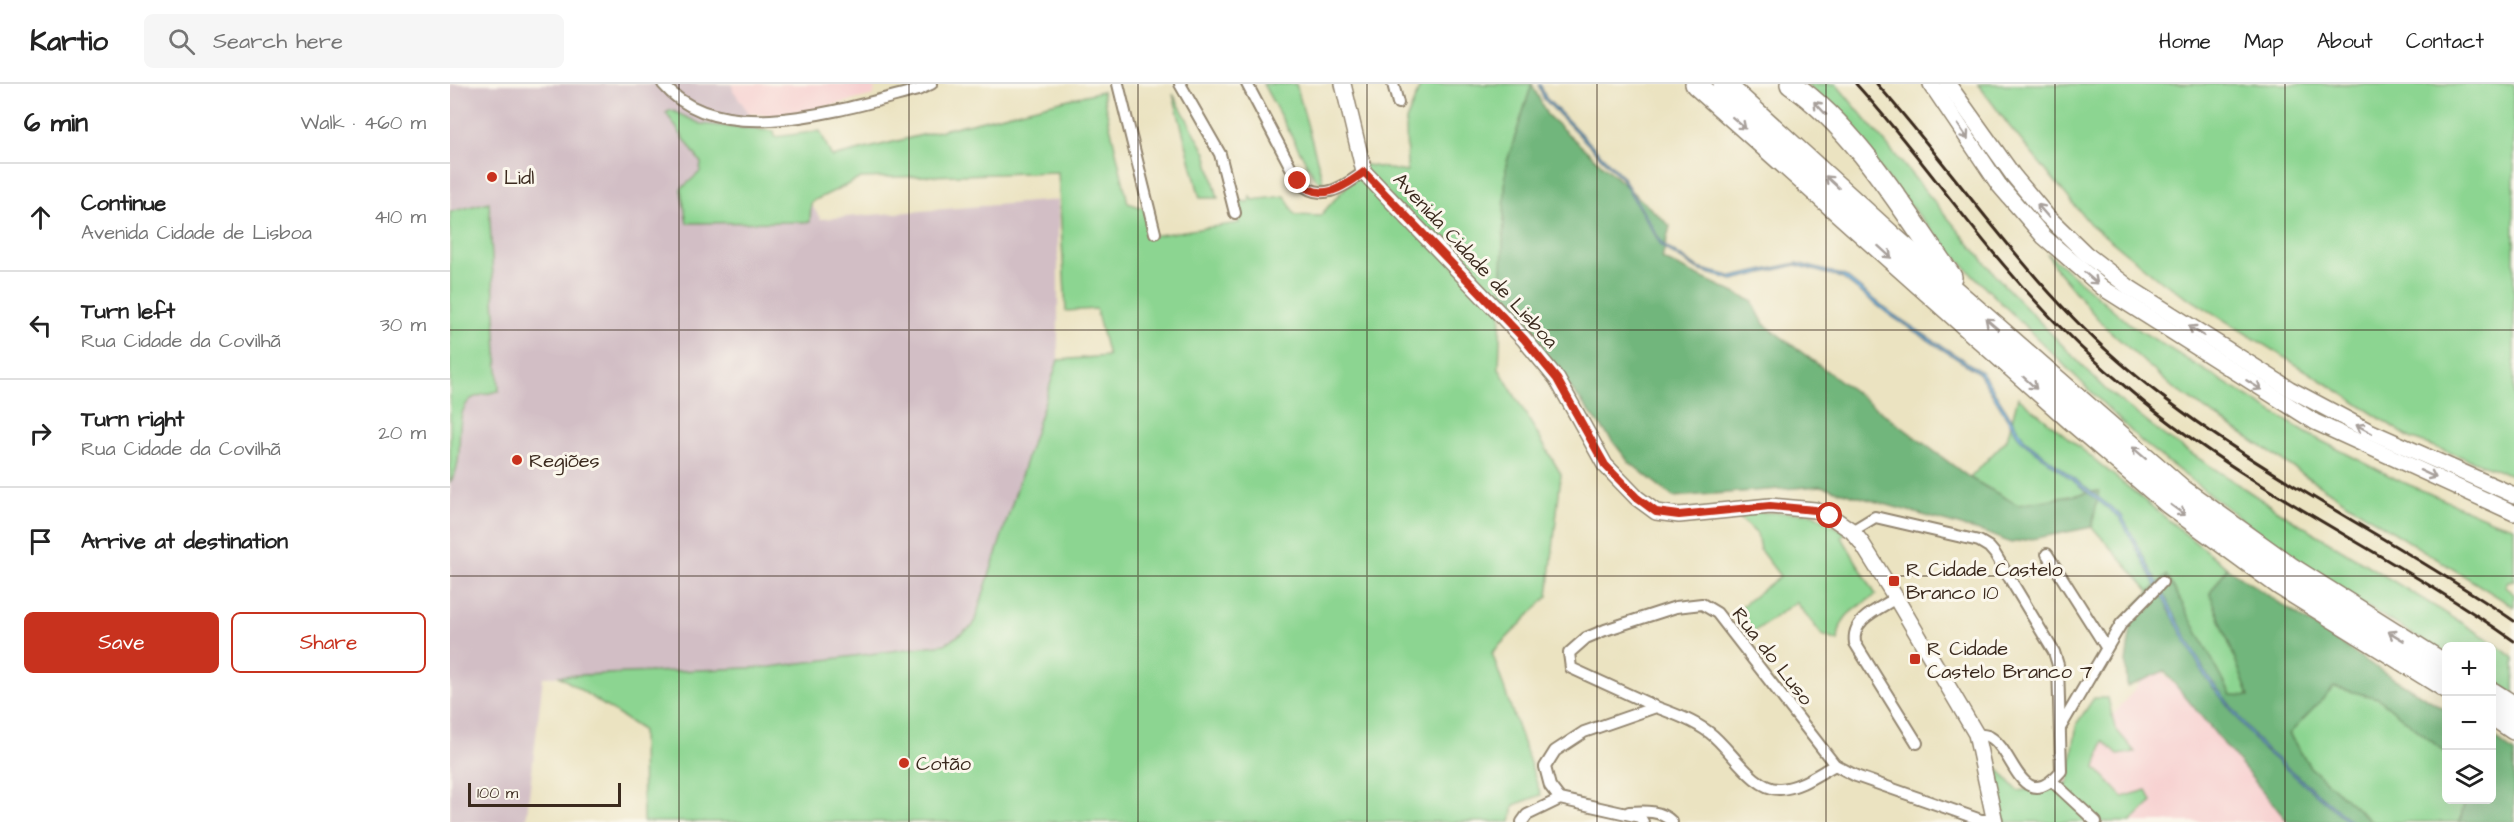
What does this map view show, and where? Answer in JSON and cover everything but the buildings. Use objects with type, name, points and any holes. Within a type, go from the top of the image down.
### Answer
[{"type":"highway","points":[[1696,84],[2071,419],[2169,503],[2281,585],[2442,685]]},
{"type":"highway","points":[[1724,84],[1970,305],[2183,491],[2292,569],[2442,664]]},
{"type":"highway","points":[[1791,84],[1808,95],[1861,152],[1970,305]]},
{"type":"highway","points":[[2496,696],[2514,707]]},
{"type":"highway","points":[[2496,717],[2514,729]]},
{"type":"main road","name":"Avenida Cidade de Lisboa","points":[[1343,84],[1364,172],[1530,347],[1557,379],[1605,465],[1637,498],[1656,512],[1679,515],[1770,506],[1815,510],[1830,516],[1852,531]]},
{"type":"main road","points":[[1931,84],[1999,185],[2044,237],[2103,288],[2315,422],[2514,513]]},
{"type":"main road","points":[[1948,84],[2013,176],[2047,216],[2086,254],[2130,288],[2290,389],[2367,430],[2514,495]]},
{"type":"main road","points":[[1852,531],[1896,598],[1978,740],[1995,821]]},
{"type":"street","points":[[663,84],[677,98],[708,114],[771,119],[826,113],[918,90],[931,84]]},
{"type":"street","points":[[1118,84],[1155,233]]},
{"type":"street","points":[[1180,84],[1220,154],[1235,213]]},
{"type":"street","points":[[1247,84],[1298,181],[1303,186],[1312,191],[1327,193],[1339,189],[1364,172]]},
{"type":"street","points":[[1393,84],[1398,103]]},
{"type":"street","points":[[1852,531],[1875,517],[1946,532],[1979,541],[1989,547],[2054,652],[2058,665],[2061,771],[2055,784]]},
{"type":"street","points":[[2047,554],[2106,647]]},
{"type":"street","points":[[2060,728],[2121,624],[2162,582]]},
{"type":"street","points":[[1896,598],[1862,620],[1856,626],[1853,634],[1855,642],[1917,743]]},
{"type":"street","name":"Rua do Luso","points":[[1656,707],[1571,668],[1569,653],[1586,638],[1605,630],[1676,607],[1702,604],[1718,613],[1835,765]]},
{"type":"street","points":[[1560,799],[1550,786],[1545,767],[1555,752],[1584,732],[1656,707],[1704,729],[1764,786],[1778,790],[1792,788],[1835,765],[1856,776],[1981,820],[1995,821]]},
{"type":"street","points":[[1978,740],[1991,737],[2006,755],[2020,779],[2026,784],[2041,786],[2055,784]]},
{"type":"street","points":[[2055,784],[2096,822]]},
{"type":"street","points":[[1522,822],[1527,815],[1560,799],[1623,812],[1640,817],[1643,822]]},
{"type":"street","points":[[1623,812],[1647,810],[1666,816],[1672,822]]},
{"type":"shaded area","points":[[450,84],[732,84],[733,90],[821,219],[1058,200],[1058,360],[973,626],[945,644],[771,667],[543,677],[526,822],[450,822]]},
{"type":"shaded area","points":[[674,84],[875,84],[874,95],[806,112],[774,116],[742,113]]},
{"type":"shaded area","points":[[2155,664],[2299,822],[2074,822],[2049,794]]},
{"type":"green space","points":[[1263,84],[1296,84],[1324,185],[1314,177]]},
{"type":"green space","points":[[1421,84],[1532,84],[1506,165],[1499,369],[1561,474],[1548,596],[1492,653],[1541,795],[1514,805],[1511,822],[643,822],[642,730],[559,676],[771,667],[945,644],[973,626],[1058,360],[1108,356],[1096,309],[1066,311],[1058,172],[861,178],[811,202],[810,222],[687,223],[681,189],[700,172],[701,163],[666,113],[671,110],[701,124],[774,131],[775,137],[820,131],[832,157],[1102,91],[1128,203],[1146,209],[1151,236],[1239,223],[1231,200],[1249,202],[1250,196],[1253,200],[1285,196],[1295,215],[1320,216],[1352,180],[1362,164],[1407,172],[1406,121]]},
{"type":"green space","points":[[1532,84],[1547,115],[1670,226],[1662,259],[1752,301],[1764,324],[1970,478],[2018,505],[2099,491],[2092,527],[2011,543],[1986,533],[1821,486],[1673,497],[1629,462],[1501,299],[1506,165]]},
{"type":"green space","points":[[1807,84],[1836,84],[2004,285],[2105,389],[2166,437],[2280,512],[2492,642],[2442,642],[2442,652],[2315,576],[2142,442],[1968,270]]},
{"type":"green space","points":[[1978,84],[2514,84],[2514,476],[2410,438],[2161,281],[2090,224],[2010,127]]},
{"type":"green space","points":[[1173,94],[1206,153],[1218,198],[1200,198]]},
{"type":"green space","points":[[489,202],[499,391],[471,399],[465,407],[461,416],[458,463],[450,482],[450,212]]},
{"type":"green space","points":[[2047,253],[2131,325],[2308,434],[2398,480],[2493,521],[2514,527],[2514,580],[2508,581],[2505,587],[2514,594],[2514,607],[2342,500],[2173,388],[2102,324],[2056,269]]},
{"type":"green space","points":[[2018,397],[2227,568],[2210,593],[2249,696],[2231,695],[2167,576],[2150,592],[2092,527],[2098,491],[2018,506],[1970,478],[2007,439]]},
{"type":"green space","points":[[1733,512],[1812,513],[1845,532],[1842,537],[1876,595],[1849,613],[1841,624],[1838,641],[1822,635],[1796,602],[1752,633],[1734,612],[1780,576],[1760,550],[1757,534]]},
{"type":"green space","points":[[2227,568],[2383,672],[2442,708],[2442,750],[2378,698],[2334,687],[2289,734],[2310,767],[2372,822],[2288,822],[2164,671],[2127,687],[2126,662],[2134,607],[2167,575],[2231,695],[2249,696],[2210,593]]},
{"type":"green space","points":[[2496,645],[2514,658],[2514,694],[2496,683]]},
{"type":"green space","points":[[2334,687],[2378,698],[2442,750],[2442,804],[2464,804],[2460,822],[2372,822],[2310,767],[2289,734]]},
{"type":"green space","points":[[2094,698],[2108,698],[2115,728],[2135,752],[2118,755],[2103,741],[2096,768],[2123,797],[2147,790],[2152,802],[2131,822],[2003,822],[2000,806],[2002,805],[1993,763],[2018,791],[2068,783],[2077,723]]},
{"type":"green space","points":[[2496,739],[2514,753],[2514,822],[2460,822],[2464,804],[2496,804]]},
{"type":"water","points":[[1538,84],[1546,98],[1622,176],[1663,245],[1698,268],[1733,277],[1797,263],[1845,276],[1894,315],[1982,372],[2025,440],[2122,516],[2207,675],[2263,747],[2352,822],[2349,822],[2261,748],[2205,677],[2120,518],[2020,439],[1979,373],[1891,316],[1842,278],[1796,265],[1733,280],[1698,270],[1662,247],[1621,178],[1544,99]]},
{"type":"railway","points":[[1856,84],[2017,281],[2065,332],[2116,379],[2225,462],[2419,579],[2514,641]]},
{"type":"railway","points":[[1877,84],[2028,268],[2059,303],[2128,369],[2173,405],[2269,470],[2466,589],[2514,621]]},
{"type":"place","name":"Lidl","points":[[492,177]]},
{"type":"place","name":"Regiões","points":[[517,460]]},
{"type":"place","name":"R Cidade Castelo Branco 10","points":[[1894,581]]},
{"type":"place","name":"R Cidade Castelo Branco 7","points":[[1915,659]]},
{"type":"place","name":"Cotão","points":[[904,763]]},
{"type":"route","points":[[1298,181],[1312,191],[1327,193],[1339,189],[1364,172],[1524,339],[1557,379],[1605,465],[1637,498],[1656,512],[1679,515],[1770,506],[1815,510],[1830,516]]}]
